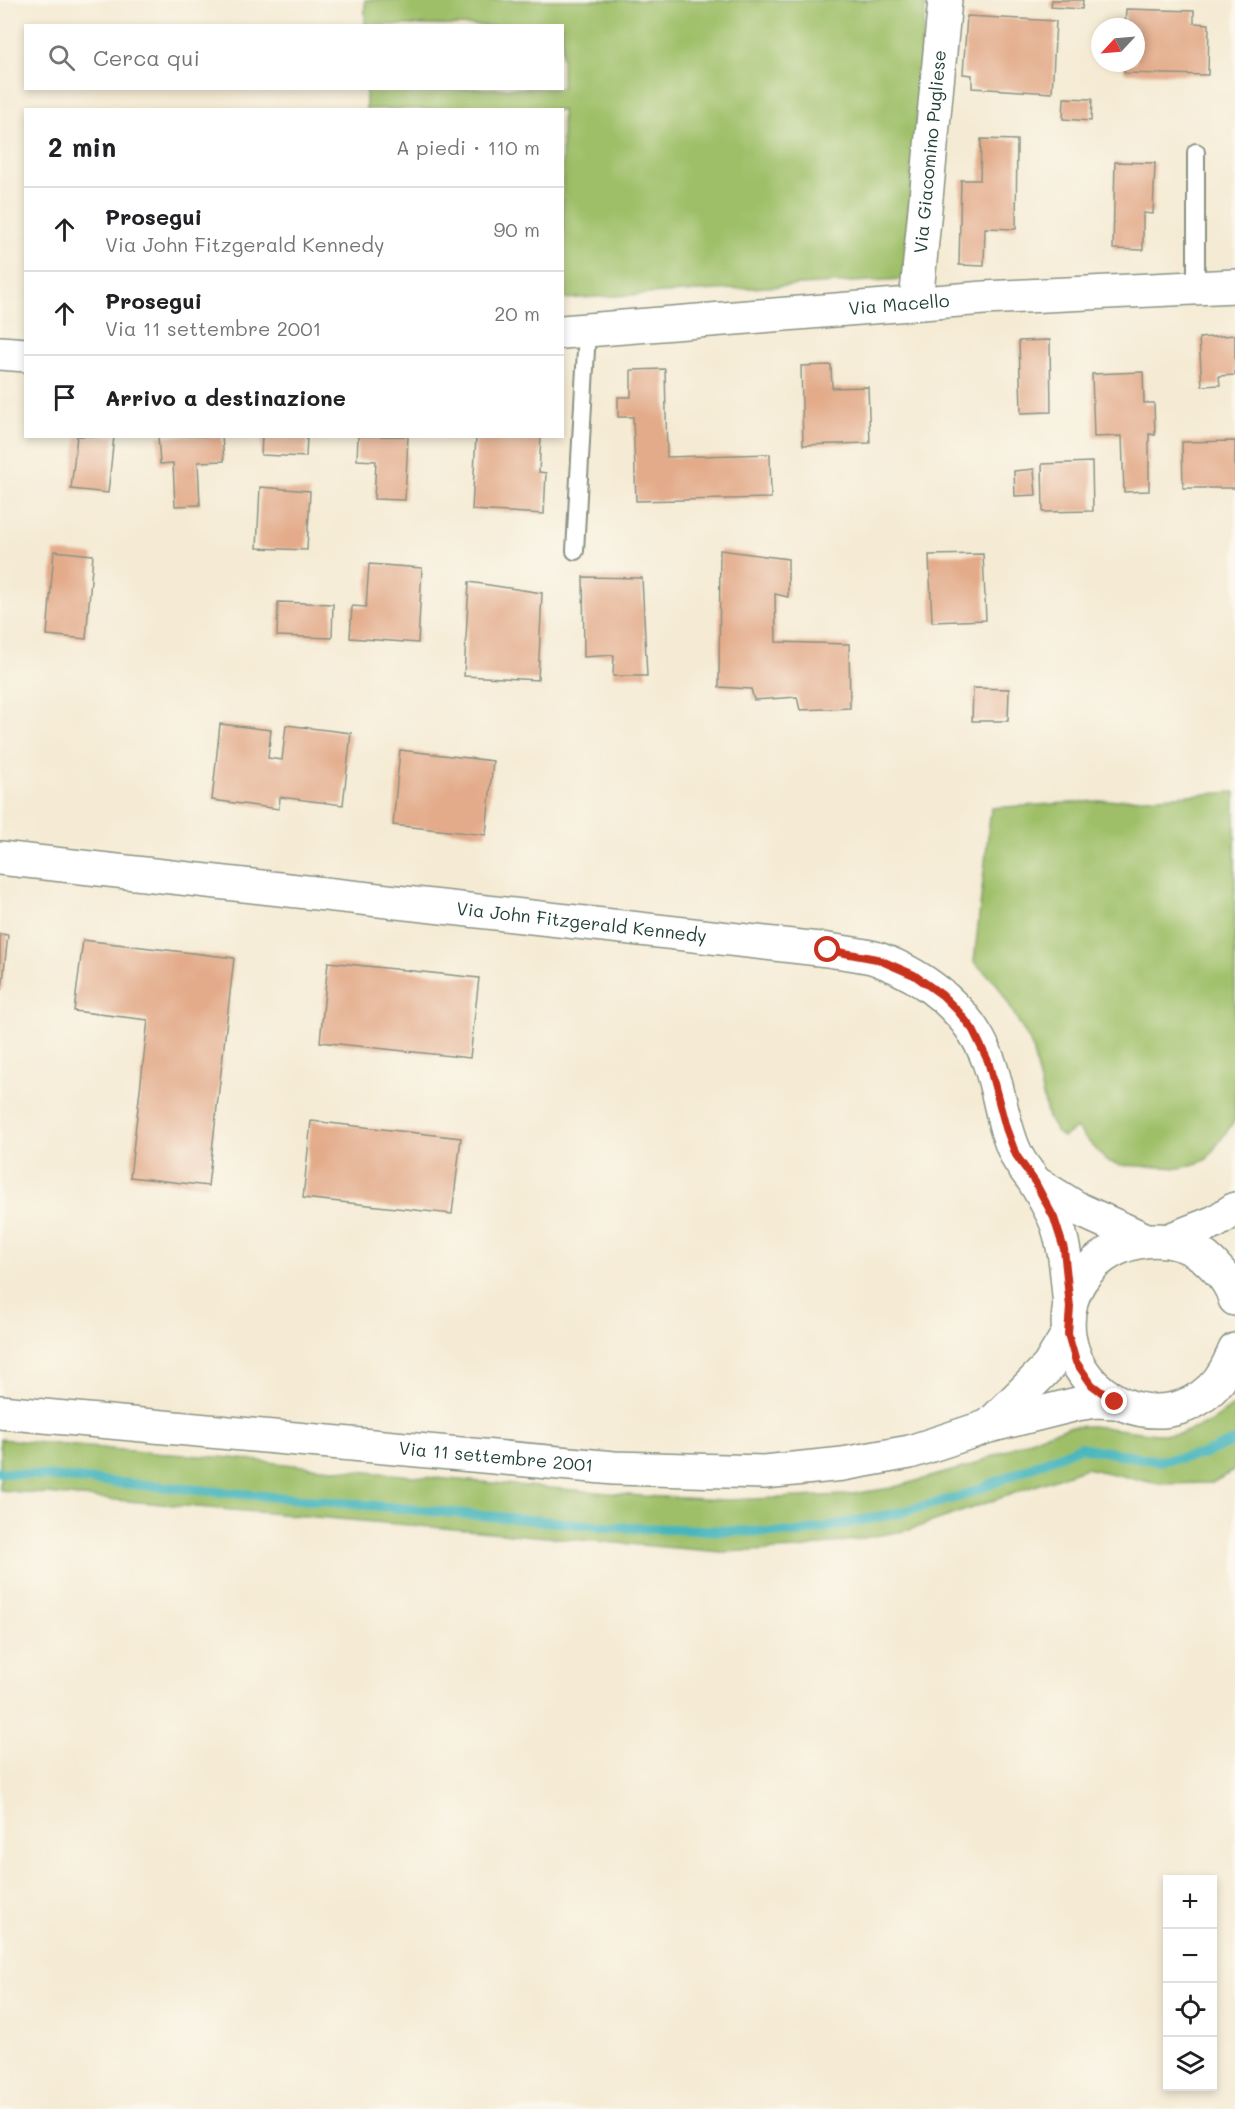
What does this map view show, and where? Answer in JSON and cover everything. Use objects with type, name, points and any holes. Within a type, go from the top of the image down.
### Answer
[{"type":"street","name":"Via Giacomino Pugliese","points":[[916,303],[945,0]]},
{"type":"street","name":"Via Macello","points":[[575,331],[916,303],[1235,286]]},
{"type":"street","points":[[0,353],[24,355]]},
{"type":"street","name":"Via John Fitzgerald Kennedy","points":[[0,858],[828,950],[877,959],[914,975],[942,995],[973,1030],[988,1061],[1006,1128],[1016,1155],[1035,1182],[1054,1218],[1064,1249],[1069,1320]]},
{"type":"street","name":"Via John Fitzgerald Kennedy","points":[[1035,1182],[1080,1210],[1156,1240]]},
{"type":"street","name":"Via 11 settembre 2001","points":[[989,1426],[1048,1366],[1069,1320],[1079,1282],[1096,1262],[1118,1247],[1156,1240],[1215,1222],[1235,1209]]},
{"type":"street","points":[[1156,1240],[1190,1247],[1209,1259],[1224,1276],[1235,1296]]},
{"type":"street","name":"Via 11 settembre 2001","points":[[1069,1320],[1076,1362],[1092,1385],[1115,1402]]},
{"type":"street","name":"Via 11 settembre 2001","points":[[0,1413],[614,1468],[764,1473],[843,1464],[910,1452],[989,1426],[1077,1404],[1097,1401],[1115,1402],[1139,1410],[1165,1410],[1189,1403],[1211,1389],[1227,1370],[1235,1350]]},
{"type":"lane","points":[[1196,152],[1196,288]]},
{"type":"lane","points":[[574,551],[575,331]]},
{"type":"green space","points":[[365,0],[926,0],[904,279],[564,299],[564,108],[366,108],[366,90],[564,90],[564,24],[365,24]]},
{"type":"green space","points":[[1235,792],[1235,1120],[1206,1160],[1182,1168],[1120,1165],[1107,1161],[1076,1128],[1063,1137],[1057,1133],[1048,1118],[1031,1044],[997,984],[974,962],[991,808]]},
{"type":"green space","points":[[1235,1405],[1235,1470],[1212,1483],[1159,1484],[1086,1468],[909,1530],[800,1549],[722,1552],[0,1490],[0,1439],[642,1496],[727,1500],[846,1495],[891,1488],[970,1466],[1040,1436],[1068,1427],[1092,1426],[1156,1434],[1180,1434],[1209,1423]]},
{"type":"building","points":[[1052,0],[1083,0],[1082,9],[1051,7]]},
{"type":"building","points":[[1126,9],[1194,11],[1194,23],[1209,24],[1208,75],[1124,73],[1145,72],[1145,18],[1126,18]]},
{"type":"building","points":[[967,16],[1056,21],[1052,93],[972,88],[972,75],[963,74]]},
{"type":"building","points":[[1064,98],[1092,99],[1091,121],[1063,119]]},
{"type":"building","points":[[981,139],[1017,140],[1016,229],[985,228],[984,266],[959,265],[961,180],[980,180]]},
{"type":"building","points":[[1115,162],[1155,163],[1153,214],[1143,213],[1143,250],[1113,249]]},
{"type":"building","points":[[1235,335],[1235,375],[1219,376],[1220,385],[1202,386],[1199,338]]},
{"type":"building","points":[[1050,340],[1051,412],[1021,413],[1019,341]]},
{"type":"building","points":[[831,365],[832,388],[868,387],[870,443],[803,445],[801,366]]},
{"type":"building","points":[[665,369],[667,457],[770,454],[771,498],[636,501],[633,417],[618,417],[618,397],[631,397],[631,370]]},
{"type":"building","points":[[1143,372],[1144,403],[1154,403],[1155,435],[1149,434],[1149,491],[1124,492],[1122,436],[1094,437],[1092,374]]},
{"type":"building","points":[[77,438],[114,438],[108,493],[71,489]]},
{"type":"building","points":[[158,438],[222,438],[224,461],[198,462],[200,505],[175,506],[173,463],[160,464]]},
{"type":"building","points":[[262,438],[307,438],[306,457],[261,455]]},
{"type":"building","points":[[358,438],[408,438],[405,500],[374,499],[376,461],[357,460]]},
{"type":"building","points":[[476,438],[541,438],[539,472],[546,473],[544,514],[472,510]]},
{"type":"building","points":[[1235,441],[1235,488],[1183,488],[1182,442]]},
{"type":"building","points":[[1092,462],[1093,511],[1043,512],[1042,464]]},
{"type":"building","points":[[1034,469],[1036,495],[1015,496],[1014,471]]},
{"type":"building","points":[[260,487],[310,491],[307,550],[257,548]]},
{"type":"building","points":[[720,550],[788,559],[788,597],[775,594],[776,642],[849,644],[850,708],[800,710],[797,697],[754,700],[751,689],[719,687]]},
{"type":"building","points":[[54,551],[93,555],[86,639],[47,635]]},
{"type":"building","points":[[983,554],[986,620],[932,622],[929,555]]},
{"type":"building","points":[[369,564],[422,568],[418,643],[350,638],[352,606],[366,607]]},
{"type":"building","points":[[583,577],[642,578],[647,676],[613,676],[614,655],[584,657]]},
{"type":"building","points":[[469,582],[542,593],[538,680],[464,676]]},
{"type":"building","points":[[278,602],[333,604],[332,638],[277,636]]},
{"type":"building","points":[[973,688],[1009,689],[1008,721],[972,721]]},
{"type":"building","points":[[220,724],[271,730],[268,758],[282,760],[286,725],[351,733],[343,805],[280,797],[279,809],[212,800]]},
{"type":"building","points":[[400,750],[493,761],[486,835],[393,825]]},
{"type":"building","points":[[0,934],[8,935],[2,989],[0,989]]},
{"type":"building","points":[[83,940],[234,958],[208,1186],[130,1177],[148,1020],[74,1011]]},
{"type":"building","points":[[328,962],[479,978],[470,1058],[320,1042]]},
{"type":"building","points":[[311,1121],[461,1138],[452,1214],[303,1198]]},
{"type":"waterway","points":[[0,1472],[609,1527],[797,1533],[898,1513],[962,1496],[1080,1447],[1158,1461],[1200,1455],[1235,1441]]},
{"type":"route","points":[[828,950],[877,959],[914,975],[942,995],[973,1030],[988,1061],[1006,1128],[1016,1155],[1035,1182],[1054,1218],[1064,1249],[1070,1307],[1068,1334],[1076,1362],[1092,1385],[1115,1402]]}]
